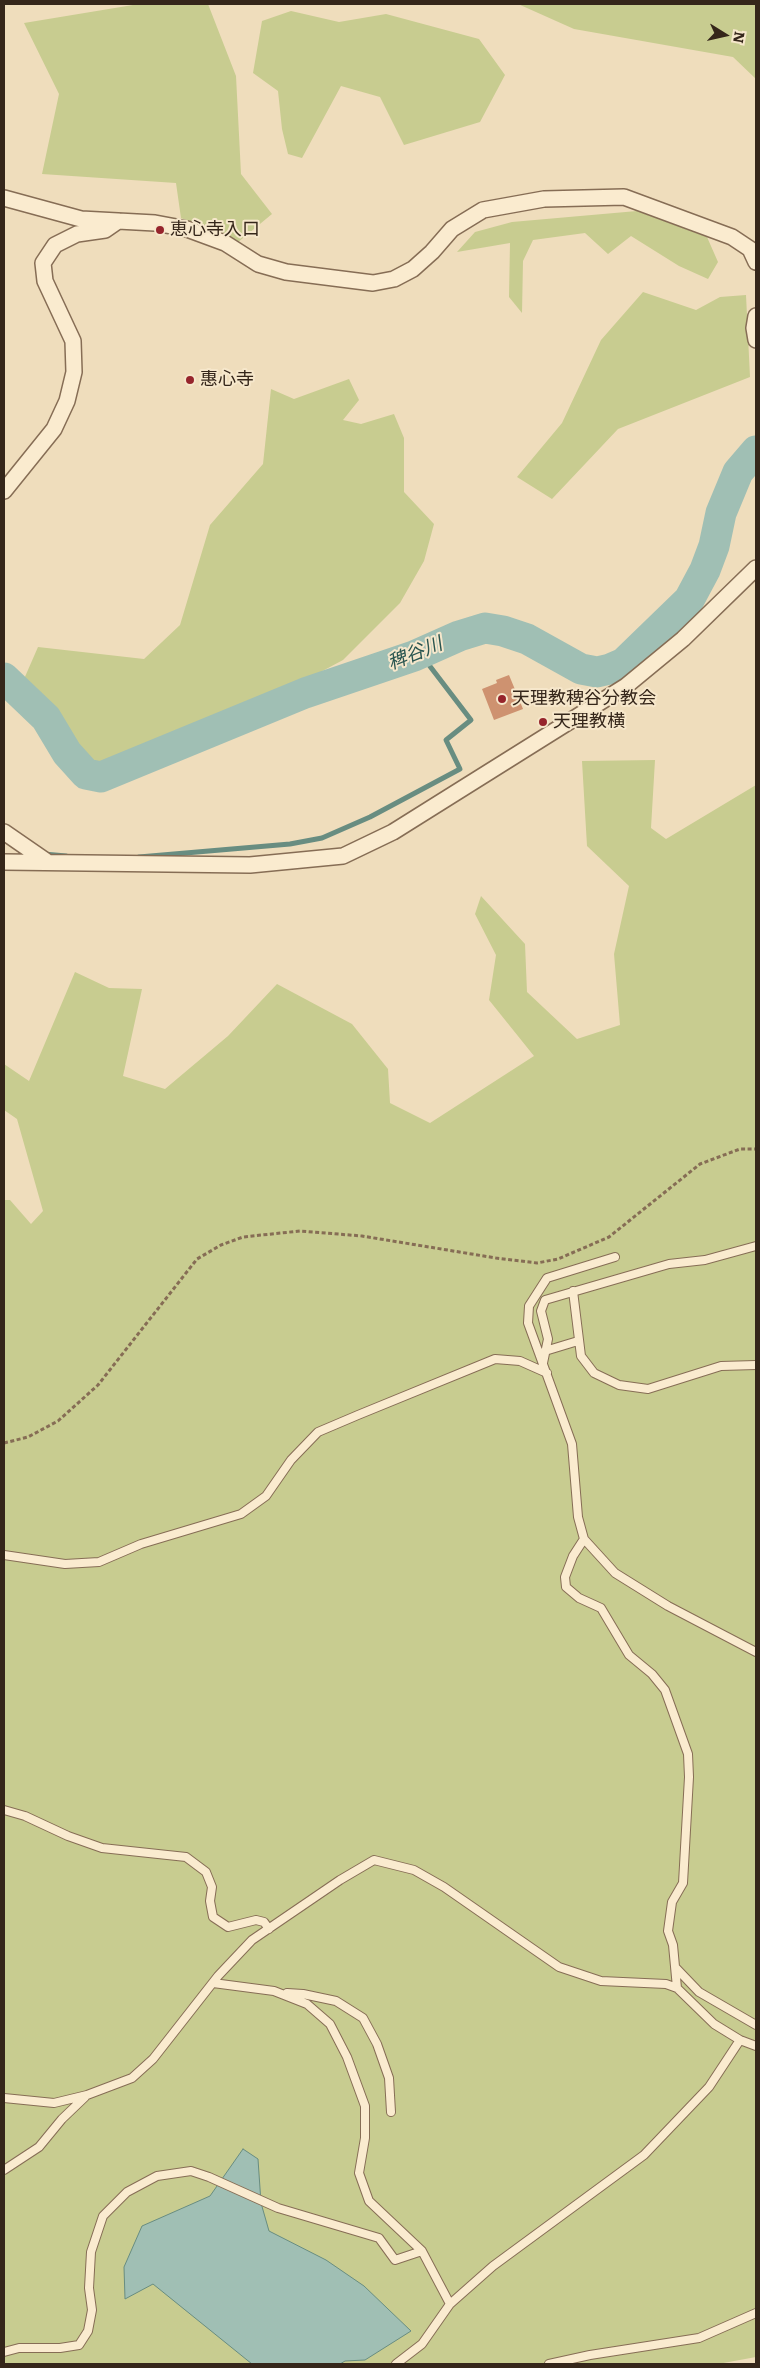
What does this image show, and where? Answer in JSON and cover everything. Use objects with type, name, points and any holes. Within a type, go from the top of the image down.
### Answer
[{"type":"street","points":[[4,198],[81,219],[155,224],[187,229],[225,243],[258,264],[286,272],[373,283],[394,279],[413,269],[432,252],[452,229],[483,210],[544,199],[624,196],[732,237],[750,249],[756,262]]},
{"type":"street","points":[[4,490],[54,429],[67,401],[74,372],[72,341],[45,281],[43,263],[55,246],[77,234],[105,230],[118,221]]},
{"type":"street","points":[[756,316],[754,328],[756,340]]},
{"type":"street","points":[[4,862],[250,864],[343,856],[393,832],[626,686],[683,639],[756,568]]},
{"type":"street","points":[[4,832],[46,861]]},
{"type":"lane","points":[[543,1363],[548,1339],[541,1311],[545,1300],[669,1264],[705,1260],[756,1246]]},
{"type":"lane","points":[[616,1257],[547,1278],[529,1306],[528,1323],[572,1444],[578,1517],[584,1538],[614,1573],[668,1606],[756,1652]]},
{"type":"lane","points":[[573,1291],[581,1356],[594,1373],[618,1385],[648,1388],[721,1366],[756,1365]]},
{"type":"lane","points":[[545,1351],[578,1341]]},
{"type":"lane","points":[[4,1555],[66,1564],[99,1562],[141,1544],[241,1514],[266,1496],[291,1460],[318,1432],[358,1415],[496,1359],[520,1361],[547,1373]]},
{"type":"lane","points":[[584,1538],[573,1556],[565,1577],[566,1587],[580,1598],[601,1608],[629,1655],[652,1674],[665,1690],[688,1754],[689,1777],[684,1875],[683,1883],[672,1902],[668,1925],[676,1968],[677,1988]]},
{"type":"lane","points":[[4,1810],[25,1816],[68,1836],[102,1848],[186,1857],[206,1872],[212,1887],[210,1901],[213,1917],[228,1927],[256,1920],[264,1922],[269,1929]]},
{"type":"lane","points":[[4,2098],[54,2103],[87,2095],[132,2078],[153,2059],[213,1983],[252,1940],[340,1880],[374,1860],[414,1870],[444,1887],[559,1967],[601,1981],[666,1984],[677,1988],[714,2024],[740,2040],[756,2046]]},
{"type":"lane","points":[[676,1968],[699,1992],[756,2026]]},
{"type":"lane","points":[[213,1983],[280,1993],[303,1994],[336,2001],[363,2018],[377,2044],[389,2078],[391,2112]]},
{"type":"lane","points":[[280,1993],[307,2004],[330,2024],[347,2057],[366,2106],[366,2138],[359,2172],[369,2201],[422,2251],[450,2304]]},
{"type":"lane","points":[[396,2364],[422,2344],[450,2304],[493,2266],[644,2155],[709,2087],[740,2040]]},
{"type":"lane","points":[[4,2170],[39,2146],[62,2119],[87,2095]]},
{"type":"lane","points":[[4,2352],[19,2348],[60,2348],[79,2345],[88,2331],[92,2310],[89,2288],[91,2252],[103,2216],[127,2192],[157,2176],[191,2171],[209,2177],[278,2208],[379,2238],[395,2260],[422,2251]]},
{"type":"lane","points":[[549,2364],[699,2338],[756,2313]]},
{"type":"path","points":[[4,1443],[28,1437],[58,1420],[98,1385],[197,1259],[220,1245],[243,1237],[300,1231],[362,1236],[496,1258],[538,1262],[558,1259],[609,1237],[700,1164],[740,1149],[756,1149]]},
{"type":"green space","points":[[139,4],[208,4],[236,76],[241,174],[272,214],[237,243],[181,218],[176,183],[42,174],[59,94],[24,23]]},
{"type":"green space","points":[[518,4],[756,4],[756,79],[733,57],[574,29]]},
{"type":"green space","points":[[291,11],[339,22],[386,14],[479,39],[505,75],[480,122],[404,145],[380,97],[341,86],[302,158],[288,154],[282,129],[278,91],[253,73],[262,21]]},
{"type":"green space","points":[[637,211],[707,237],[718,262],[708,279],[679,266],[631,236],[608,254],[585,233],[533,240],[523,261],[522,313],[509,297],[510,243],[457,252],[475,232],[512,222]]},
{"type":"green space","points":[[643,292],[696,310],[720,297],[746,295],[750,377],[618,429],[552,499],[517,477],[562,423],[601,340]]},
{"type":"green space","points":[[349,379],[359,400],[343,420],[361,424],[394,414],[404,438],[404,492],[434,524],[424,561],[400,603],[343,660],[300,683],[183,736],[113,772],[65,743],[24,679],[38,647],[144,659],[180,625],[210,525],[263,464],[271,389],[294,399]]},
{"type":"green space","points":[[655,760],[651,828],[666,839],[756,785],[756,2357],[718,2364],[4,2364],[4,1200],[10,1200],[31,1224],[43,1211],[17,1119],[4,1110],[4,1064],[29,1081],[75,972],[109,988],[142,989],[123,1076],[165,1089],[228,1036],[277,984],[352,1024],[388,1069],[390,1103],[430,1123],[534,1056],[489,1000],[496,955],[475,914],[481,896],[525,944],[527,992],[577,1039],[620,1025],[614,954],[629,886],[587,846],[582,761]]},
{"type":"water","points":[[243,2149],[258,2159],[261,2203],[269,2231],[326,2260],[364,2286],[411,2331],[365,2360],[345,2361],[340,2364],[252,2364],[153,2284],[125,2299],[124,2267],[142,2226],[210,2196]]},
{"type":"building","name":"天理教稗谷分教会","points":[[509,675],[523,709],[494,720],[482,689],[497,683],[496,680]]},
{"type":"waterway","name":"稗谷川","points":[[4,678],[46,718],[67,753],[86,774],[101,777],[305,693],[414,656],[459,636],[485,628],[503,631],[527,639],[581,669],[597,672],[610,669],[624,663],[689,600],[705,570],[714,546],[721,513],[738,472],[756,451]]},
{"type":"waterway","points":[[139,857],[290,844],[322,838],[370,817],[460,769],[446,740],[471,720],[429,665],[424,652]]},
{"type":"waterway","points":[[44,854],[66,856]]},
{"type":"place","name":"恵心寺入口","points":[[160,230]]},
{"type":"place","name":"惠心寺","points":[[190,380]]},
{"type":"place","name":"天理教稗谷分教会","points":[[502,699]]},
{"type":"place","name":"天理教横","points":[[543,722]]}]
